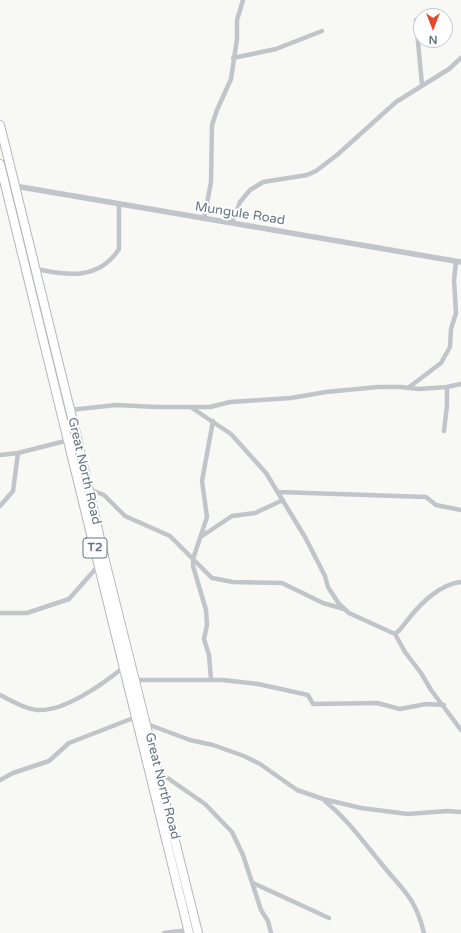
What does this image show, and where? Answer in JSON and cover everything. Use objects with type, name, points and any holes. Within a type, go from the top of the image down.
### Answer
[{"type":"highway","name":"Great North Road","points":[[0,125],[77,438],[106,565],[145,715],[198,933]]},
{"type":"highway","name":"Great North Road","points":[[0,164],[189,932]]},
{"type":"street","points":[[204,219],[211,182],[212,125],[217,110],[231,80],[237,39],[237,20],[244,0]]},
{"type":"street","points":[[234,58],[276,49],[322,31]]},
{"type":"street","points":[[419,48],[422,85]]},
{"type":"street","points":[[232,223],[240,202],[245,194],[253,188],[263,182],[316,172],[337,156],[396,102],[461,58]]},
{"type":"street","name":"Mungule Road","points":[[15,186],[458,262]]},
{"type":"street","points":[[36,269],[74,274],[86,273],[102,266],[119,249],[119,205]]},
{"type":"street","points":[[408,388],[441,363],[450,347],[451,329],[456,313],[454,280],[458,262]]},
{"type":"street","points":[[70,410],[116,405],[192,408],[210,407],[230,402],[291,398],[326,392],[378,387],[419,390],[461,384]]},
{"type":"street","points":[[444,431],[448,387]]},
{"type":"street","points":[[192,408],[240,442],[254,461],[273,482],[305,537],[333,596],[344,609]]},
{"type":"street","points":[[211,679],[209,655],[204,639],[207,625],[206,610],[193,566],[193,559],[202,537],[208,511],[202,481],[213,422]]},
{"type":"street","points":[[0,455],[18,453],[77,438]]},
{"type":"street","points":[[0,506],[12,492],[18,453]]},
{"type":"street","points":[[89,489],[104,495],[125,516],[170,536],[212,578],[233,582],[282,583],[323,603],[344,609],[371,624],[395,634],[405,652],[461,730]]},
{"type":"street","points":[[278,492],[426,498],[436,505],[461,510]]},
{"type":"street","points":[[202,537],[232,516],[255,513],[283,500]]},
{"type":"street","points":[[0,613],[27,613],[69,599],[99,565]]},
{"type":"street","points":[[395,634],[403,628],[417,609],[432,595],[452,583],[461,582]]},
{"type":"street","points":[[0,694],[31,709],[50,709],[61,706],[104,683],[124,668]]},
{"type":"street","points":[[136,680],[211,679],[258,684],[305,694],[310,697],[313,704],[377,704],[400,709],[426,704],[444,705]]},
{"type":"street","points":[[0,780],[12,773],[49,762],[70,743],[136,717],[145,715]]},
{"type":"street","points":[[147,724],[190,740],[213,745],[244,756],[260,764],[297,790],[323,799],[361,808],[408,814],[447,811],[461,812]]},
{"type":"street","points":[[159,772],[194,795],[224,823],[238,842],[261,910],[268,922],[271,933]]},
{"type":"street","points":[[323,799],[344,818],[384,868],[408,893],[421,917],[424,933]]},
{"type":"street","points":[[253,883],[329,918]]},
{"type":"street","points":[[164,933],[189,932]]}]
